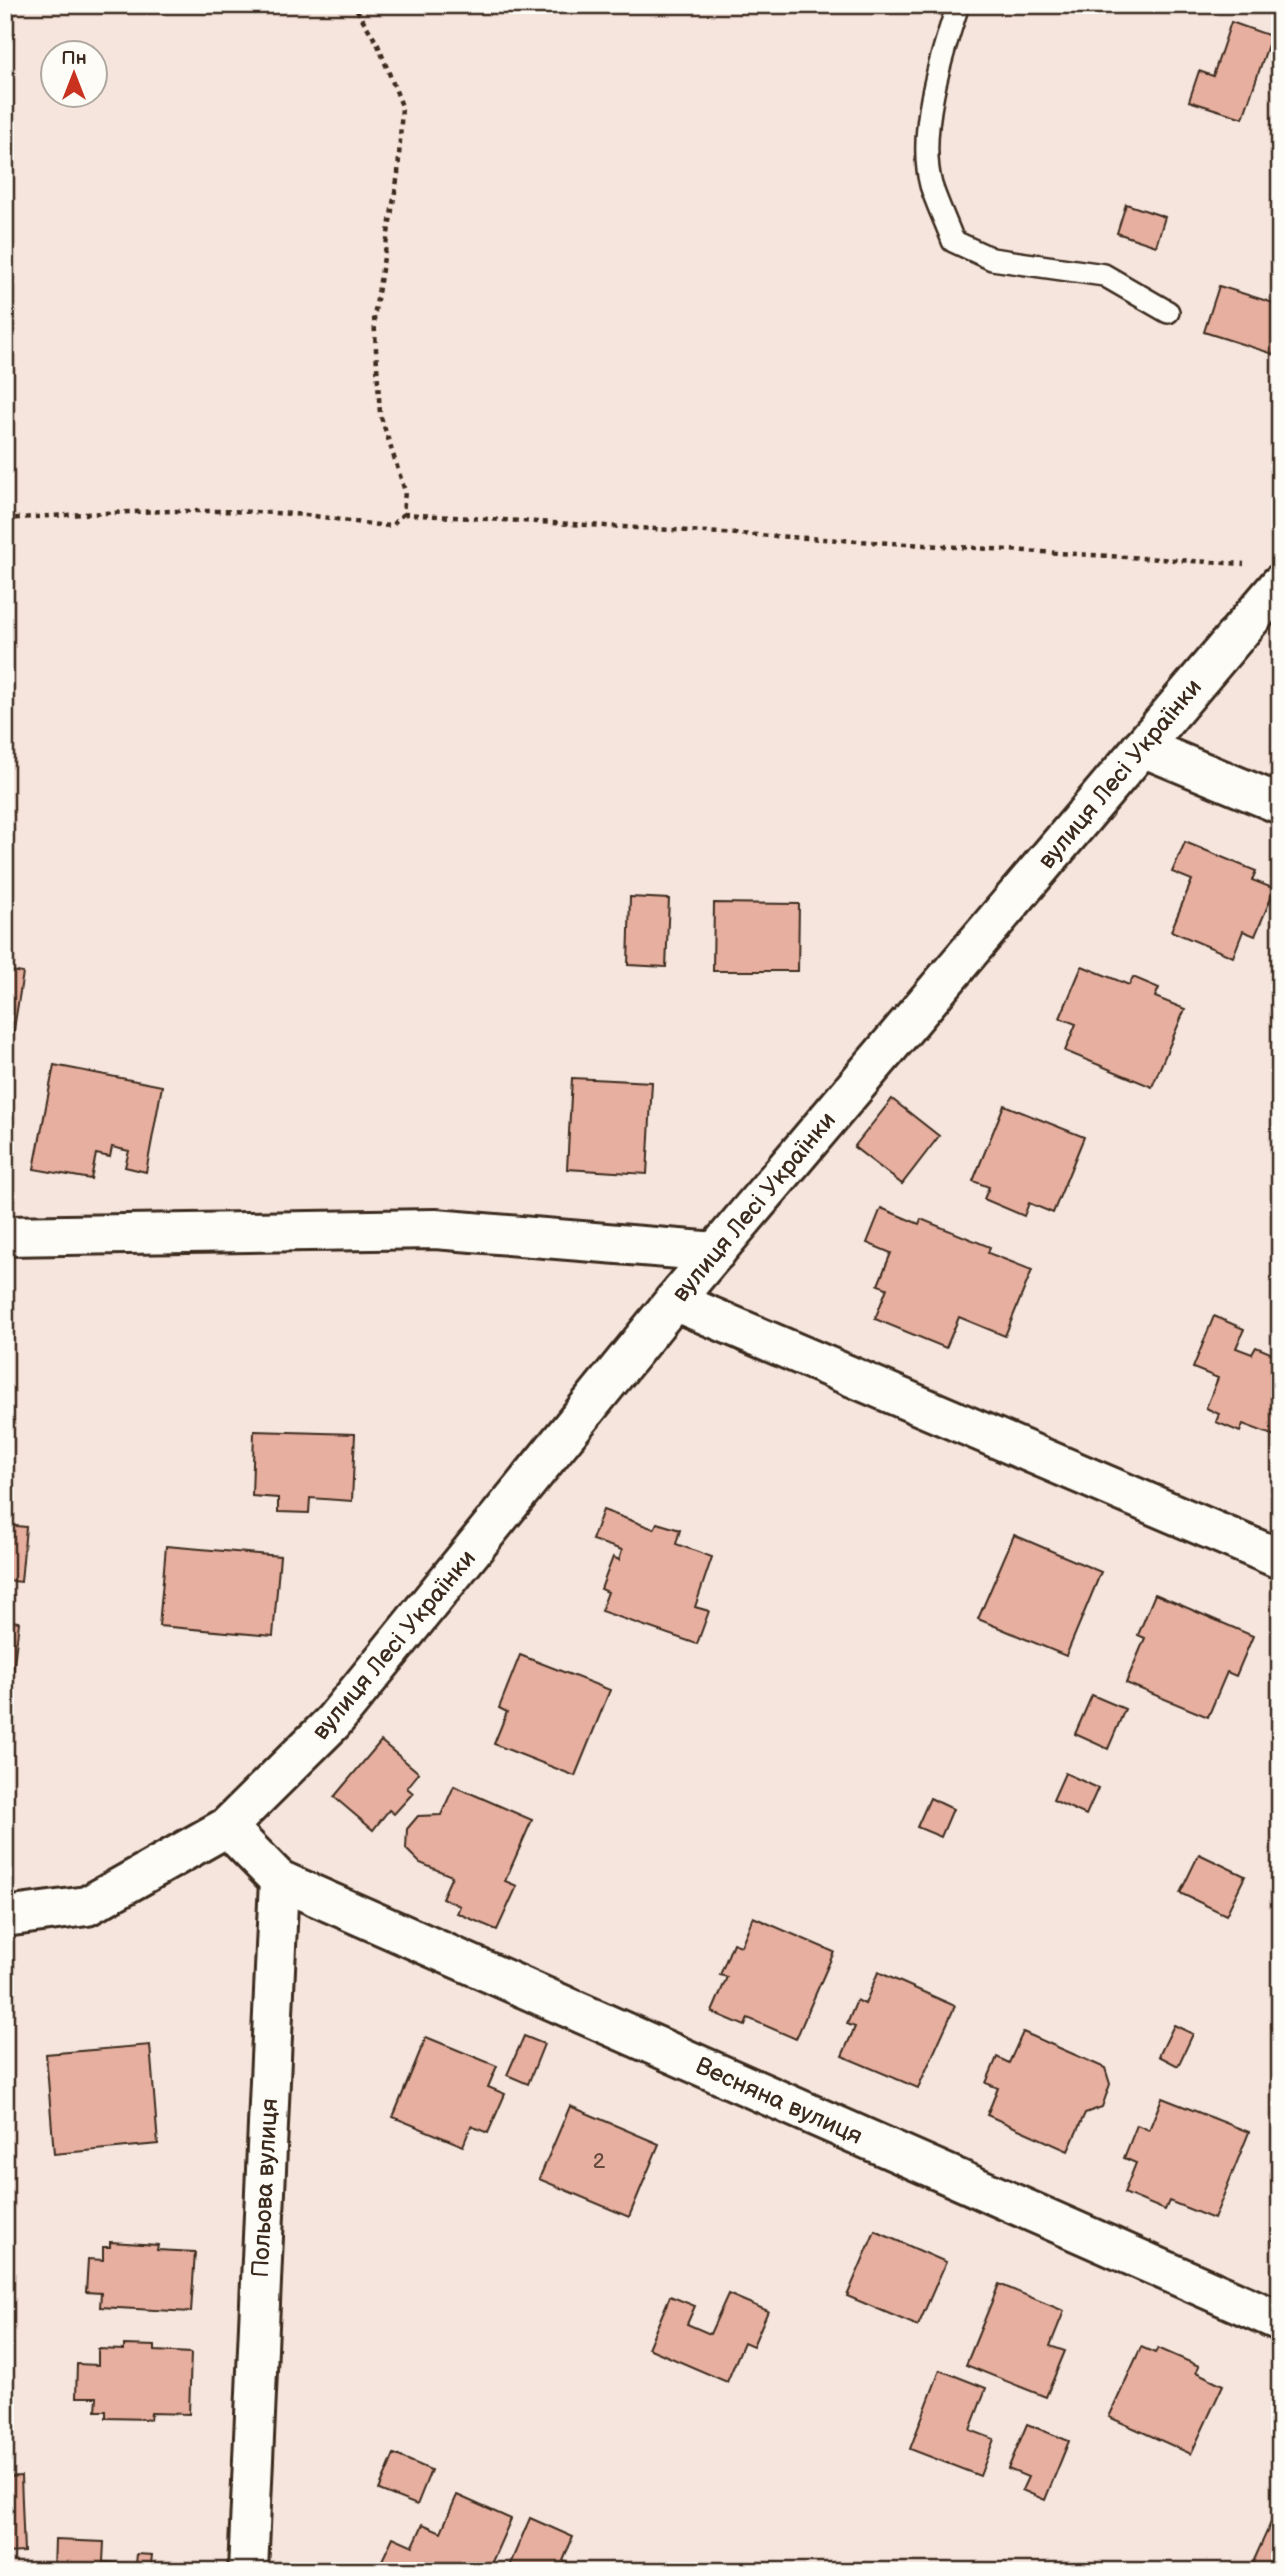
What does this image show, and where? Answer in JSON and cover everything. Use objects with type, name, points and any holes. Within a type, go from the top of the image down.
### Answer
[{"type":"street","name":"вулиця Лесі Українки","points":[[5,1917],[87,1906],[226,1828],[333,1722],[674,1301],[1142,747],[1268,576]]},
{"type":"street","points":[[1142,747],[1280,804]]},
{"type":"street","points":[[5,1236],[435,1229],[716,1252]]},
{"type":"street","points":[[674,1301],[1280,1559]]},
{"type":"street","points":[[226,1828],[279,1880]]},
{"type":"street","name":"Весняна вулиця","points":[[279,1880],[1280,2321]]},
{"type":"street","name":"Польова вулиця","points":[[248,2571],[279,1880]]},
{"type":"lane","points":[[958,5],[942,53],[928,129],[931,184],[953,241],[992,259],[1104,275],[1168,312]]},
{"type":"path","points":[[5,519],[74,514],[230,512],[308,516],[391,526],[403,514],[405,491],[380,414],[374,317],[398,174],[402,106],[378,45],[354,5]]},
{"type":"path","points":[[403,514],[823,540],[1235,561],[1268,576]]},
{"type":"building","points":[[1231,22],[1271,36],[1243,118],[1189,101],[1199,71],[1213,76]]},
{"type":"building","points":[[1126,204],[1165,217],[1156,246],[1117,233]]},
{"type":"building","points":[[1219,286],[1280,305],[1280,356],[1204,332]]},
{"type":"building","points":[[1185,842],[1256,871],[1252,880],[1275,889],[1255,936],[1243,931],[1233,957],[1171,931],[1192,880],[1172,872]]},
{"type":"building","points":[[630,897],[669,899],[666,967],[628,965]]},
{"type":"building","points":[[714,903],[799,904],[798,971],[713,971]]},
{"type":"building","points":[[1082,966],[1129,985],[1133,977],[1159,988],[1155,997],[1185,1009],[1152,1087],[1065,1051],[1076,1024],[1060,1018]]},
{"type":"building","points":[[5,970],[23,973],[13,1035],[5,1034]]},
{"type":"building","points":[[5,1039],[13,1040],[5,1080]]},
{"type":"building","points":[[54,1065],[162,1086],[146,1172],[125,1167],[129,1151],[112,1147],[110,1157],[96,1154],[91,1179],[34,1169]]},
{"type":"building","points":[[572,1078],[652,1082],[647,1174],[567,1169]]},
{"type":"building","points":[[892,1099],[939,1136],[902,1184],[854,1147]]},
{"type":"building","points":[[1004,1105],[1084,1137],[1053,1213],[1029,1203],[1024,1216],[984,1199],[989,1187],[973,1181]]},
{"type":"building","points":[[881,1208],[919,1224],[921,1219],[990,1247],[988,1253],[1032,1270],[1005,1336],[959,1317],[946,1348],[875,1319],[887,1288],[878,1285],[891,1253],[867,1243]]},
{"type":"building","points":[[1214,1316],[1244,1329],[1236,1348],[1252,1354],[1256,1347],[1280,1357],[1280,1438],[1243,1424],[1240,1432],[1216,1422],[1219,1414],[1206,1408],[1218,1378],[1193,1368]]},
{"type":"building","points":[[254,1431],[355,1434],[352,1501],[310,1498],[309,1513],[278,1512],[278,1498],[252,1496]]},
{"type":"building","points":[[603,1510],[654,1529],[657,1523],[680,1530],[676,1544],[712,1557],[695,1607],[709,1611],[697,1644],[601,1611],[608,1592],[601,1589],[613,1557],[619,1560],[622,1550],[592,1540]]},
{"type":"building","points":[[5,1525],[26,1527],[21,1582],[5,1580]]},
{"type":"building","points":[[1014,1535],[1101,1572],[1066,1656],[978,1619]]},
{"type":"building","points":[[166,1546],[280,1556],[273,1636],[159,1626]]},
{"type":"building","points":[[1155,1594],[1253,1636],[1236,1676],[1227,1672],[1208,1717],[1126,1683],[1145,1638],[1138,1635]]},
{"type":"building","points":[[5,1620],[19,1622],[9,1706],[5,1705]]},
{"type":"building","points":[[520,1655],[610,1690],[575,1776],[494,1744],[507,1712],[499,1708]]},
{"type":"building","points":[[1092,1695],[1125,1709],[1108,1749],[1075,1734]]},
{"type":"building","points":[[1280,1733],[1280,1755],[1272,1751]]},
{"type":"building","points":[[381,1741],[419,1773],[407,1788],[413,1793],[394,1814],[389,1810],[373,1830],[334,1797]]},
{"type":"building","points":[[1065,1773],[1098,1788],[1086,1815],[1053,1800]]},
{"type":"building","points":[[454,1786],[532,1820],[505,1881],[517,1886],[497,1930],[457,1913],[460,1906],[442,1898],[452,1876],[420,1863],[406,1849],[407,1829],[418,1816],[441,1815]]},
{"type":"building","points":[[930,1798],[953,1809],[941,1837],[917,1827]]},
{"type":"building","points":[[1199,1854],[1245,1876],[1226,1915],[1180,1893]]},
{"type":"building","points":[[753,1917],[834,1952],[796,2039],[748,2018],[745,2026],[712,2012],[727,1977],[720,1975],[733,1943],[741,1946]]},
{"type":"building","points":[[878,1972],[955,2006],[918,2088],[842,2056],[855,2027],[847,2024],[857,2000],[865,2004]]},
{"type":"building","points":[[1174,2025],[1193,2034],[1178,2066],[1159,2056]]},
{"type":"building","points":[[1023,2032],[1105,2068],[1110,2084],[1102,2107],[1085,2113],[1068,2151],[987,2115],[998,2088],[986,2083],[997,2057],[1009,2063]]},
{"type":"building","points":[[524,2036],[544,2044],[528,2084],[507,2075]]},
{"type":"building","points":[[426,2037],[497,2066],[488,2087],[505,2094],[488,2133],[471,2126],[463,2146],[393,2117]]},
{"type":"building","points":[[150,2045],[158,2144],[54,2154],[46,2054]]},
{"type":"building","points":[[1162,2098],[1249,2132],[1214,2219],[1169,2201],[1165,2210],[1124,2193],[1136,2163],[1124,2158],[1137,2125],[1149,2130]]},
{"type":"building","points":[[570,2106],[659,2144],[629,2217],[539,2179]]},
{"type":"building","points":[[1280,2224],[1280,2243],[1273,2240]]},
{"type":"building","points":[[875,2231],[946,2262],[918,2326],[847,2296]]},
{"type":"building","points":[[110,2242],[158,2245],[157,2250],[195,2252],[191,2312],[100,2307],[101,2293],[86,2292],[88,2259],[103,2260],[103,2247],[110,2247]]},
{"type":"building","points":[[999,2284],[1064,2311],[1050,2346],[1065,2351],[1046,2397],[966,2365]]},
{"type":"building","points":[[728,2294],[768,2311],[753,2346],[744,2342],[727,2382],[648,2348],[670,2296],[695,2306],[687,2324],[710,2334]]},
{"type":"building","points":[[124,2345],[155,2346],[155,2351],[191,2353],[189,2414],[151,2413],[150,2419],[106,2418],[106,2411],[96,2411],[97,2397],[76,2397],[77,2364],[98,2365],[98,2349],[124,2350]]},
{"type":"building","points":[[1141,2347],[1155,2353],[1158,2348],[1199,2366],[1196,2372],[1223,2385],[1191,2454],[1109,2417]]},
{"type":"building","points":[[940,2370],[986,2388],[970,2430],[994,2439],[980,2476],[910,2449]]},
{"type":"building","points":[[1027,2424],[1069,2441],[1045,2500],[1022,2490],[1028,2477],[1008,2469]]},
{"type":"building","points":[[394,2454],[431,2470],[417,2505],[379,2490]]},
{"type":"building","points":[[21,2476],[24,2552],[5,2553],[5,2477]]},
{"type":"building","points":[[457,2495],[511,2519],[488,2571],[377,2571],[393,2537],[413,2546],[423,2524],[441,2532]]},
{"type":"building","points":[[1274,2516],[1280,2519],[1280,2571],[1249,2571]]},
{"type":"building","points":[[530,2518],[573,2537],[563,2561],[576,2567],[574,2571],[507,2571]]},
{"type":"building","points":[[55,2540],[104,2542],[103,2562],[136,2564],[137,2554],[152,2555],[151,2564],[160,2564],[160,2571],[54,2571]]}]
